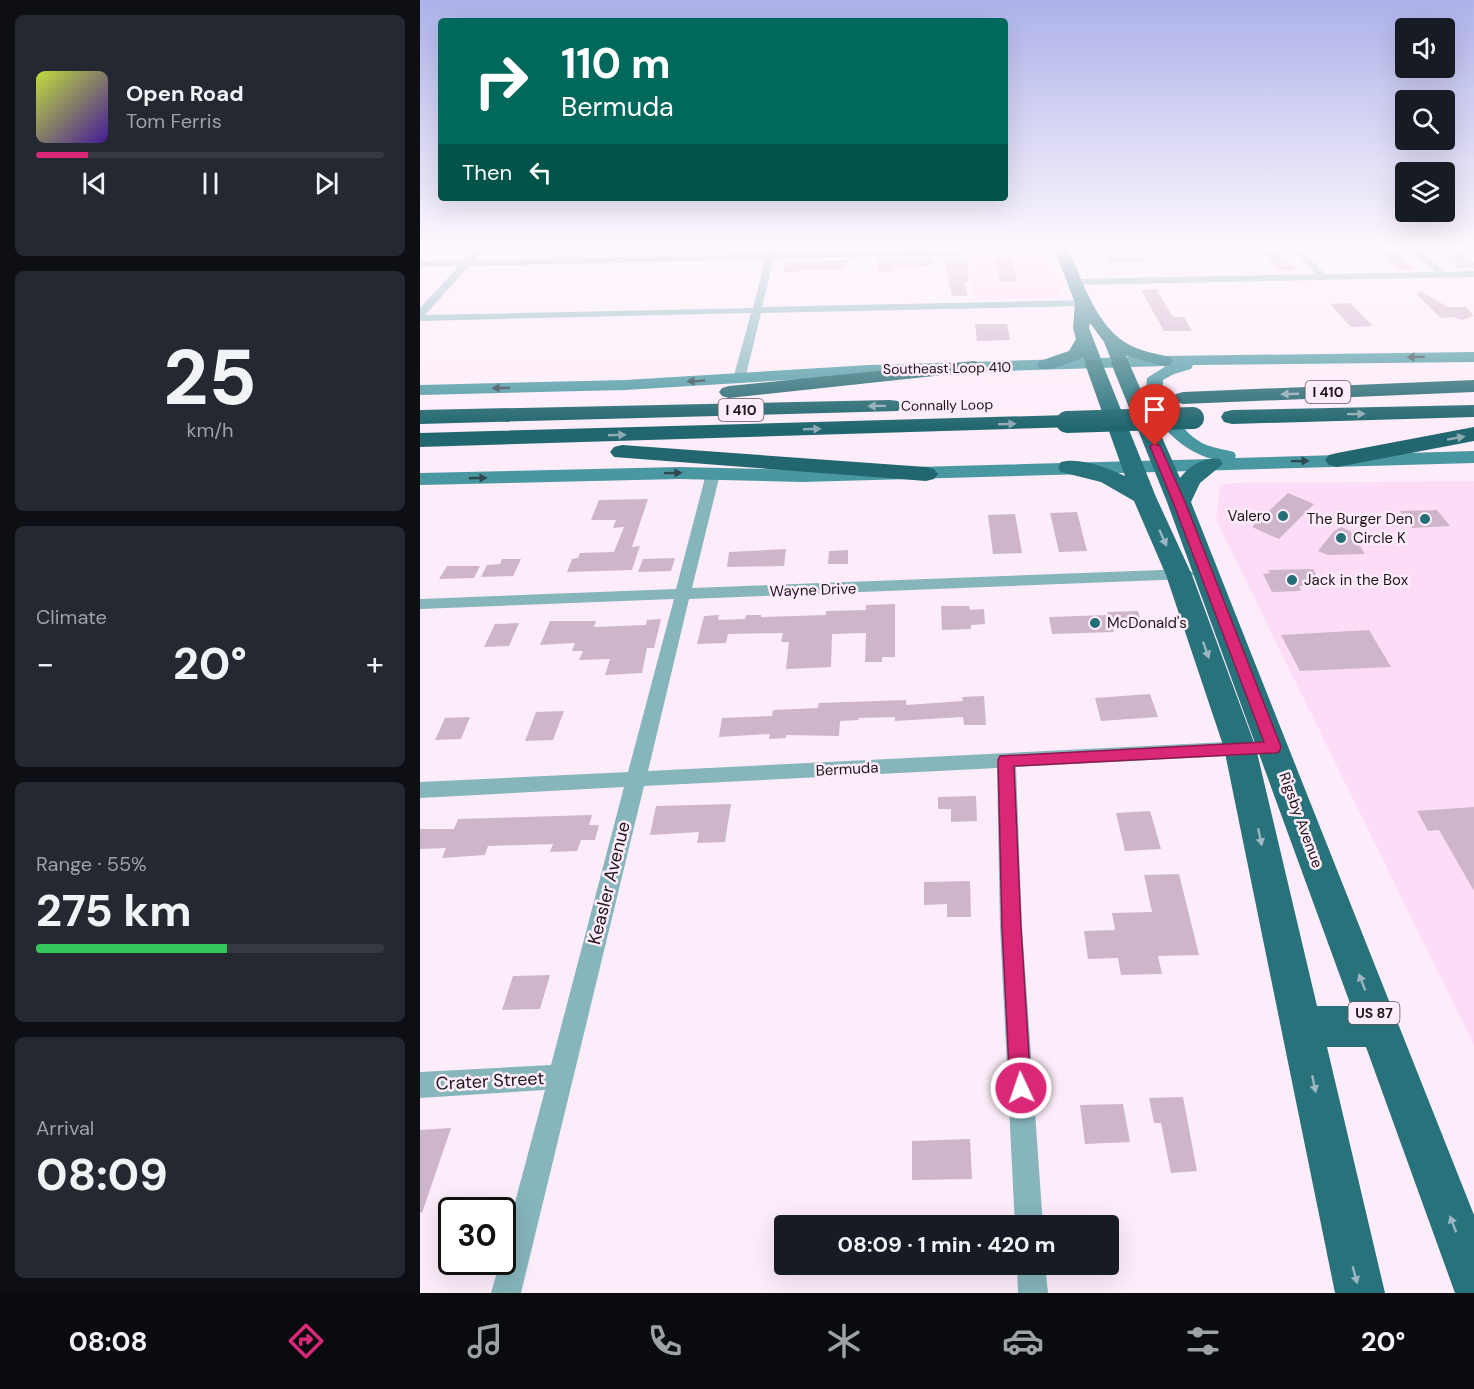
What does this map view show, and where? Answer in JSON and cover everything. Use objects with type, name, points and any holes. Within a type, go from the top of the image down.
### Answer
[{"type":"highway","name":"Rigsby Avenue","points":[[1120,363],[1179,502],[1192,574],[1257,748],[1379,1026],[1474,1278]]},
{"type":"highway","name":"Rigsby Avenue","points":[[1094,364],[1144,497],[1192,574]]},
{"type":"highway","points":[[499,416],[974,367]]},
{"type":"highway","name":"Connally Loop","points":[[1083,401],[1187,408],[1474,386]]},
{"type":"highway","name":"Connally Loop","points":[[1037,402],[1064,412]]},
{"type":"highway","name":"Connally Loop","points":[[420,417],[906,406]]},
{"type":"highway","name":"Connally Loop","points":[[426,440],[1187,408],[1474,411]]},
{"type":"highway","points":[[1337,460],[1474,434]]},
{"type":"highway","points":[[426,440],[926,474]]},
{"type":"highway","points":[[1179,502],[1191,479],[1212,464]]},
{"type":"highway","points":[[1069,467],[1119,480],[1144,497]]},
{"type":"highway","name":"Rigsby Avenue","points":[[1257,748],[1302,1027],[1360,1293]]},
{"type":"highway","points":[[1302,1027],[1379,1026]]},
{"type":"main road","name":"Rigsby Avenue","points":[[1083,306],[1081,328],[1094,364]]},
{"type":"main road","name":"Rigsby Avenue","points":[[1086,306],[1112,341],[1120,363]]},
{"type":"main road","points":[[1046,365],[1076,356],[1085,339]]},
{"type":"main road","points":[[1112,341],[1135,354],[1164,361]]},
{"type":"main road","name":"Southeast Loop 410","points":[[420,390],[625,385],[870,370],[1164,361],[1474,357]]},
{"type":"main road","points":[[1211,361],[1168,370],[1155,378],[1153,390],[1175,432],[1192,446],[1212,454],[1273,461]]},
{"type":"main road","points":[[420,479],[679,473],[802,476],[926,474],[1069,467],[1474,456]]},
{"type":"street","points":[[739,379],[757,306]]},
{"type":"street","points":[[420,316],[927,306]]},
{"type":"street","name":"Keasler Avenue","points":[[506,1293],[713,474]]},
{"type":"street","name":"Wayne Drive","points":[[420,604],[1192,574]]},
{"type":"street","name":"Bermuda","points":[[420,790],[1257,748]]},
{"type":"street","points":[[1006,760],[1011,927],[1028,1215]]},
{"type":"street","name":"Crater Street","points":[[420,1085],[559,1077]]},
{"type":"street","points":[[1032,1275],[1033,1293]]},
{"type":"shaded area","points":[[1474,481],[1474,1045],[1216,520],[1220,486],[1229,483]]},
{"type":"building","points":[[1150,306],[1167,306],[1173,317],[1184,317],[1192,331],[1164,331]]},
{"type":"building","points":[[1332,306],[1353,306],[1373,326],[1351,327]]},
{"type":"building","points":[[1429,306],[1466,307],[1474,316],[1462,320],[1452,317],[1441,318]]},
{"type":"building","points":[[975,324],[1007,324],[1010,340],[977,341]]},
{"type":"building","name":"Valero","points":[[1288,493],[1314,504],[1279,539],[1252,527]]},
{"type":"building","points":[[648,499],[632,547],[640,546],[632,570],[567,572],[572,559],[578,558],[580,553],[614,552],[624,527],[613,528],[616,520],[591,520],[599,500]]},
{"type":"building","name":"The Burger Den","points":[[1437,510],[1450,526],[1412,528],[1400,511]]},
{"type":"building","points":[[1077,512],[1087,551],[1059,552],[1050,513]]},
{"type":"building","points":[[1015,514],[1022,553],[993,554],[988,515]]},
{"type":"building","name":"Circle K","points":[[1341,527],[1350,531],[1365,554],[1328,555],[1318,551],[1334,531]]},
{"type":"building","points":[[786,549],[784,566],[727,567],[729,552]]},
{"type":"building","points":[[848,550],[848,564],[828,564],[829,551]]},
{"type":"building","points":[[675,558],[671,571],[638,572],[643,559]]},
{"type":"building","points":[[502,559],[521,559],[513,576],[481,577],[487,565],[500,564]]},
{"type":"building","points":[[447,566],[480,566],[474,578],[439,579]]},
{"type":"building","name":"Jack in the Box","points":[[1313,569],[1322,586],[1299,586],[1301,591],[1272,592],[1263,574],[1270,573],[1268,570]]},
{"type":"building","points":[[895,604],[895,657],[882,657],[882,662],[865,662],[866,633],[832,634],[831,667],[786,669],[789,642],[781,642],[783,633],[728,634],[726,643],[697,644],[704,616],[719,615],[718,620],[745,619],[746,615],[761,615],[761,617],[826,615],[826,611],[866,610],[866,605]]},
{"type":"building","points":[[941,606],[969,606],[970,610],[984,609],[985,624],[971,625],[971,629],[942,630]]},
{"type":"building","name":"McDonald's","points":[[1138,611],[1143,628],[1113,629],[1114,632],[1052,634],[1049,617],[1108,615],[1107,612]]},
{"type":"building","points":[[661,619],[654,648],[647,648],[642,673],[605,675],[610,659],[579,660],[583,651],[572,651],[575,643],[540,645],[550,621],[596,621],[594,627],[646,625],[647,620]]},
{"type":"building","points":[[519,623],[509,646],[484,647],[495,624]]},
{"type":"building","points":[[1369,630],[1391,667],[1300,671],[1281,635]]},
{"type":"building","points":[[1150,694],[1158,717],[1101,721],[1095,698]]},
{"type":"building","points":[[984,696],[986,725],[964,725],[963,717],[895,721],[895,717],[859,718],[858,720],[840,721],[839,736],[786,735],[786,738],[769,739],[770,734],[719,737],[722,718],[772,716],[773,710],[818,708],[819,703],[906,700],[906,705],[963,701],[962,697]]},
{"type":"building","points":[[564,711],[553,740],[525,741],[536,712]]},
{"type":"building","points":[[470,717],[461,739],[435,740],[445,718]]},
{"type":"building","points":[[976,796],[977,821],[951,822],[951,809],[938,809],[938,797]]},
{"type":"building","points":[[731,804],[725,842],[697,843],[699,832],[650,835],[656,806]]},
{"type":"building","points":[[1474,807],[1474,891],[1439,830],[1428,831],[1417,811]]},
{"type":"building","points":[[1150,811],[1161,849],[1125,851],[1116,813]]},
{"type":"building","points":[[592,815],[589,825],[599,825],[595,840],[581,840],[577,851],[550,852],[553,844],[488,846],[485,855],[442,858],[446,848],[420,849],[420,829],[454,829],[458,819]]},
{"type":"building","points":[[1179,874],[1199,955],[1158,956],[1162,974],[1121,975],[1118,958],[1088,959],[1084,931],[1115,930],[1112,913],[1152,912],[1144,875]]},
{"type":"building","points":[[970,881],[971,917],[947,917],[947,904],[924,905],[924,882]]},
{"type":"building","points":[[550,975],[540,1009],[502,1010],[513,976]]},
{"type":"building","points":[[1183,1097],[1197,1171],[1171,1173],[1161,1123],[1154,1123],[1149,1098]]},
{"type":"building","points":[[1123,1104],[1130,1142],[1085,1144],[1080,1105]]},
{"type":"building","points":[[451,1128],[422,1213],[420,1212],[420,1130]]},
{"type":"building","points":[[970,1139],[972,1179],[912,1180],[912,1141]]},
{"type":"place","name":"Valero","points":[[1283,516]]},
{"type":"place","name":"The Burger Den","points":[[1425,519]]},
{"type":"place","name":"Circle K","points":[[1341,538]]},
{"type":"place","name":"Jack in the Box","points":[[1292,580]]},
{"type":"place","name":"McDonald's","points":[[1095,623]]},
{"type":"route","points":[[1021,1088],[1011,927],[1006,760],[1274,747],[1155,446]]}]
